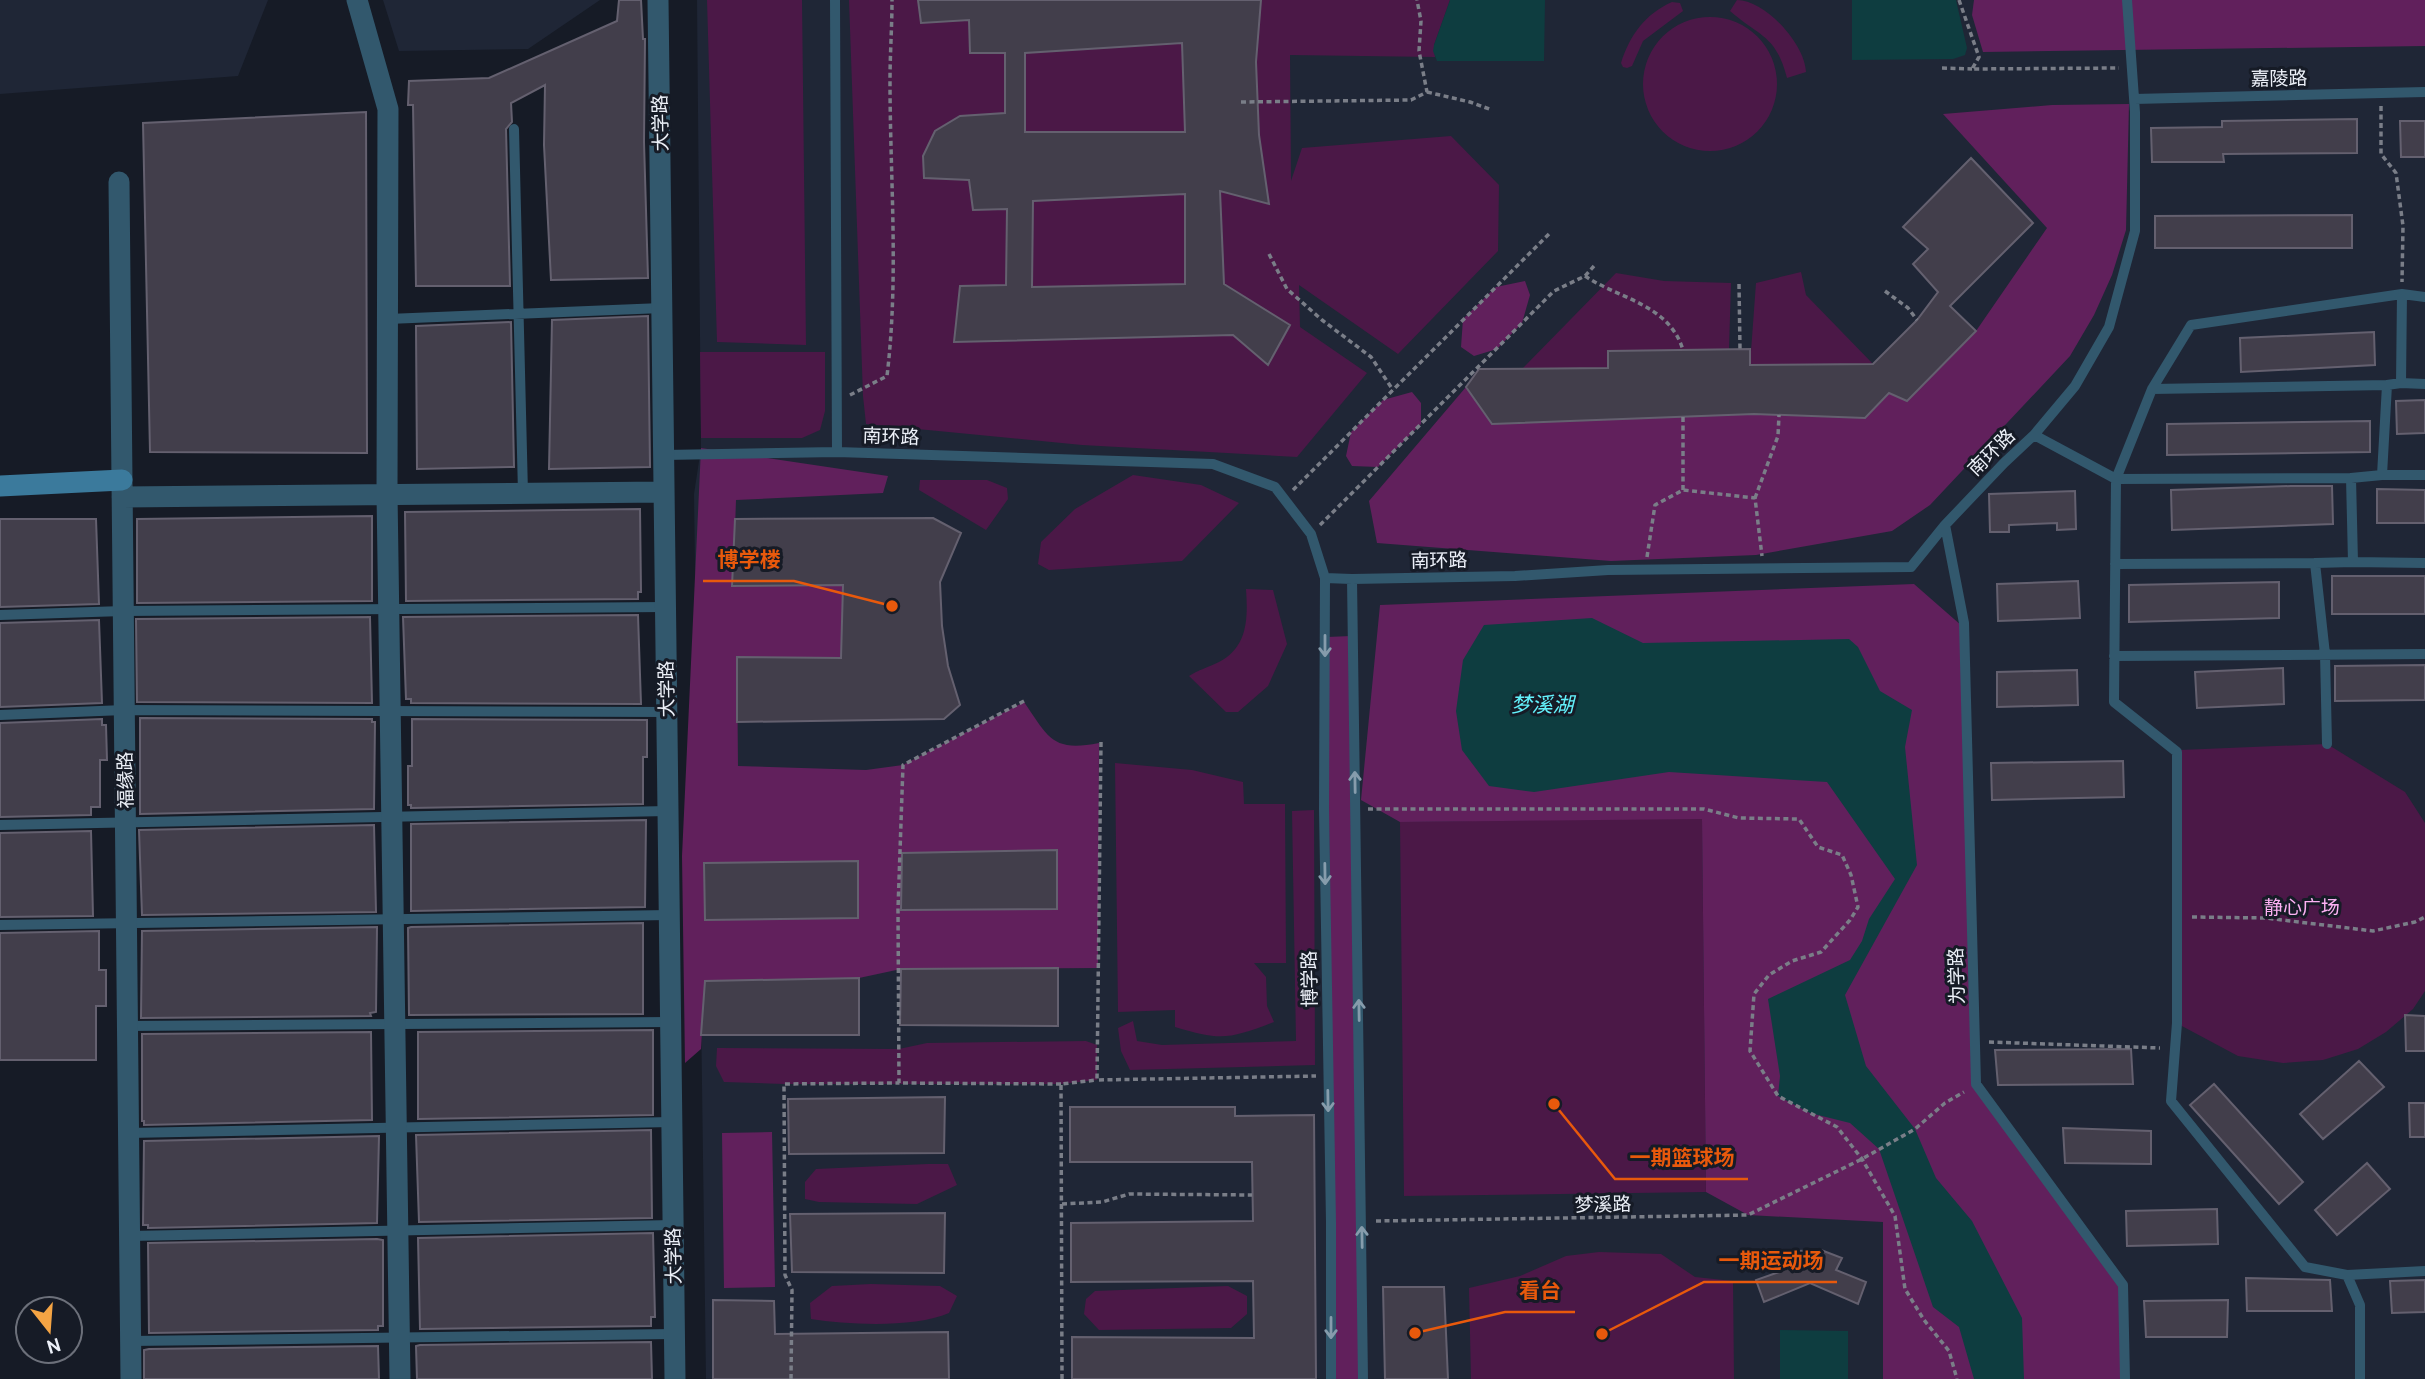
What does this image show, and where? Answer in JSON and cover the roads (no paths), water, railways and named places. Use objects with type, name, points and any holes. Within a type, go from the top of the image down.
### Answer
[{"type":"street","points":[[356,0],[388,109],[387,493],[400,1379]]},
{"type":"street","name":"大学路","points":[[658,0],[675,1379]]},
{"type":"street","name":"福缘路","points":[[119,182],[131,1379]]},
{"type":"street","points":[[0,486],[387,493],[663,492]]},
{"type":"lane","name":"南环路","points":[[835,0],[837,452],[1213,464],[1275,487],[1311,534],[1325,578],[1352,579],[1645,570],[1910,566],[1945,525],[2034,435],[2075,386],[2109,327],[2135,231],[2134,99],[2127,0]]},
{"type":"lane","name":"嘉陵路","points":[[2134,99],[2425,92]]},
{"type":"lane","points":[[514,130],[523,493]]},
{"type":"lane","points":[[2401,383],[2402,294]]},
{"type":"lane","points":[[2425,297],[2402,294],[2191,325],[2152,389],[2116,479],[2114,656],[2114,702],[2177,752],[2176,1048],[2171,1101],[2305,1267],[2347,1275],[2425,1270]]},
{"type":"lane","points":[[388,318],[662,308]]},
{"type":"lane","points":[[2152,389],[2425,384]]},
{"type":"lane","points":[[2382,475],[2387,385]]},
{"type":"lane","points":[[2034,435],[2116,479],[2425,475]]},
{"type":"lane","points":[[664,455],[837,452]]},
{"type":"lane","points":[[2351,478],[2353,562]]},
{"type":"lane","name":"为学路","points":[[1945,525],[1964,624],[1976,1084],[2123,1285],[2125,1379]]},
{"type":"lane","points":[[2315,563],[2325,654],[2328,744]]},
{"type":"lane","points":[[2115,564],[2425,563]]},
{"type":"lane","name":"博学路","points":[[1325,578],[1324,809],[1331,1379]]},
{"type":"lane","points":[[1352,579],[1363,1379]]},
{"type":"lane","points":[[0,615],[123,611],[665,607]]},
{"type":"lane","points":[[2114,656],[2425,654]]},
{"type":"lane","points":[[0,715],[124,710],[667,712]]},
{"type":"lane","points":[[0,825],[668,811]]},
{"type":"lane","points":[[0,926],[669,915]]},
{"type":"lane","points":[[127,1026],[670,1022]]},
{"type":"lane","points":[[128,1133],[672,1122]]},
{"type":"lane","points":[[129,1236],[673,1225]]},
{"type":"lane","points":[[2347,1275],[2360,1305],[2360,1379]]},
{"type":"lane","points":[[130,1341],[674,1334]]},
{"type":"water","points":[[1450,0],[1545,0],[1544,61],[1437,61],[1434,45]]},
{"type":"water","points":[[1852,0],[1956,0],[1967,48],[1965,55],[1953,59],[1852,60]]},
{"type":"water","name":"梦溪湖","points":[[1592,618],[1643,643],[1849,639],[1858,647],[1880,691],[1912,710],[1905,747],[1917,865],[1845,995],[1866,1066],[1915,1129],[1936,1178],[1972,1221],[2022,1318],[2024,1379],[1974,1379],[1959,1327],[1933,1307],[1879,1149],[1850,1123],[1810,1113],[1778,1096],[1780,1076],[1768,999],[1850,960],[1862,941],[1869,919],[1895,879],[1827,782],[1669,772],[1534,792],[1489,786],[1462,750],[1456,711],[1463,660],[1484,625]]},
{"type":"water","points":[[1780,1330],[1848,1331],[1848,1379],[1780,1379]]},
{"type":"place","name":"博学楼","points":[[892,606]]},
{"type":"place","name":"一期篮球场","points":[[1554,1104]]},
{"type":"place","name":"看台","points":[[1415,1333]]},
{"type":"place","name":"一期运动场","points":[[1602,1334]]},
{"type":"park label","name":"静心广场","points":[[2302,907]]}]
